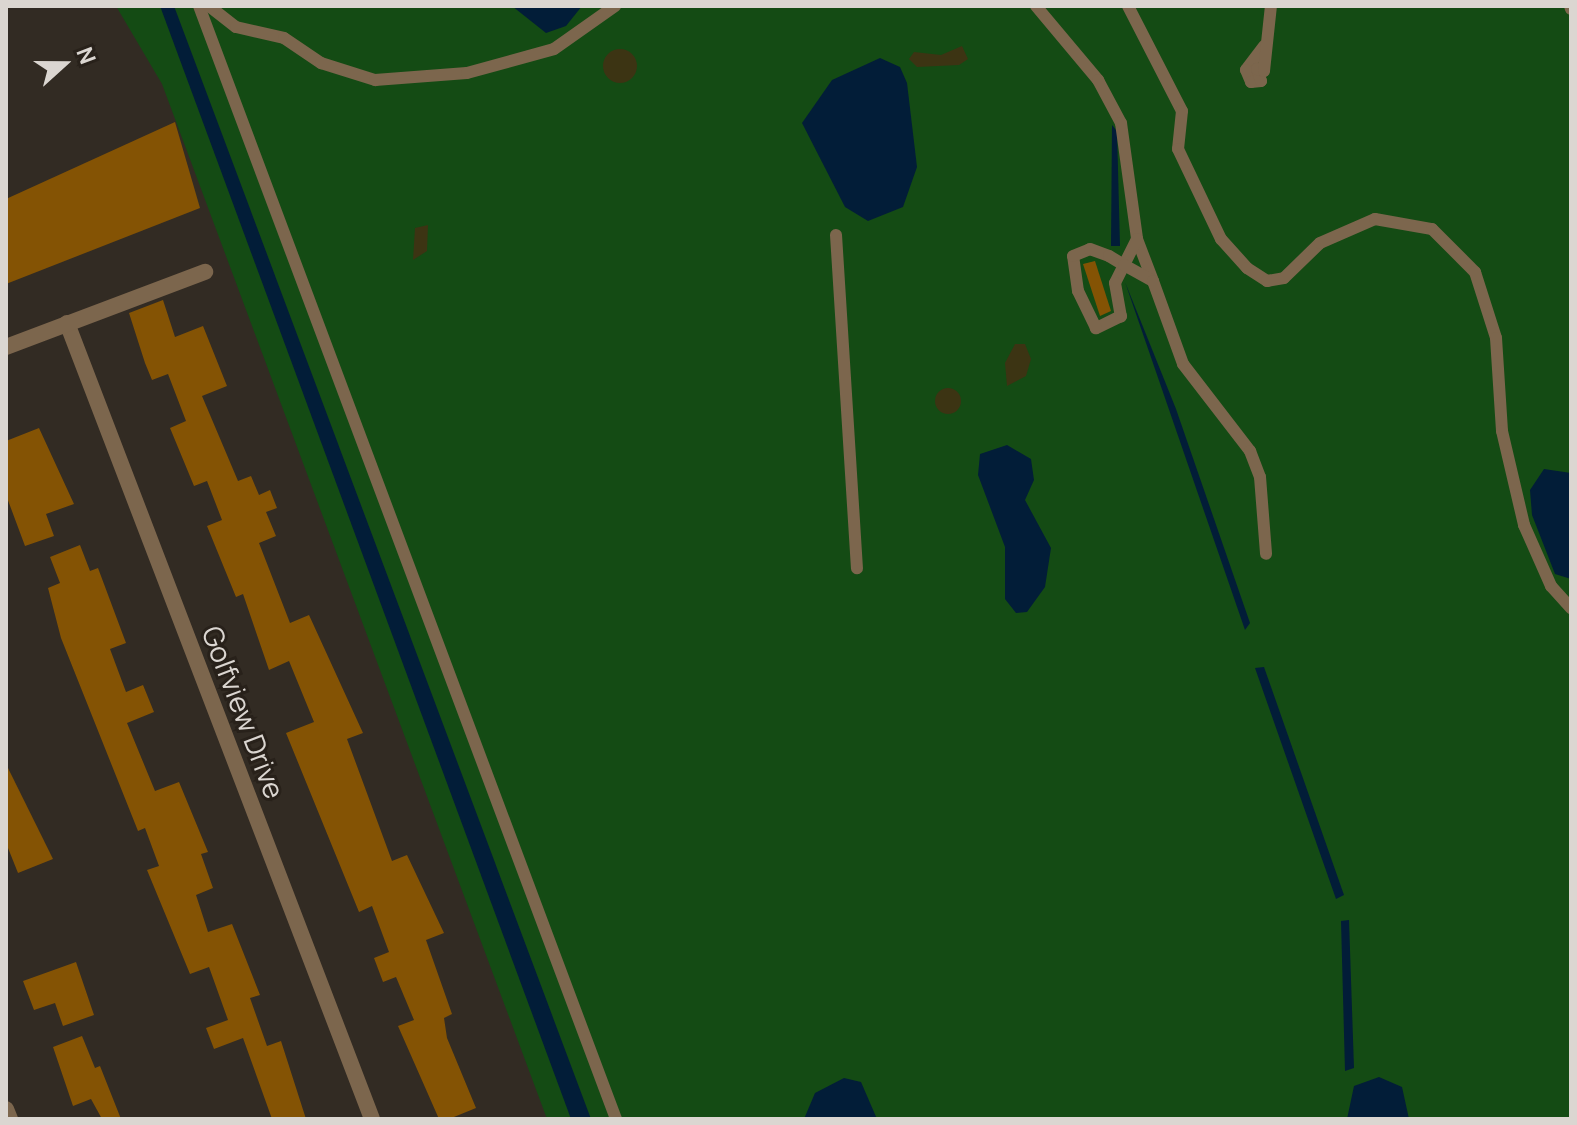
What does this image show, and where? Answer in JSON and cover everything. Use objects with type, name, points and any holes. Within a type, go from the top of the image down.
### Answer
[{"type":"street","points":[[6,347],[205,272]]},
{"type":"street","name":"Golfview Drive","points":[[67,323],[372,1119]]},
{"type":"street","points":[[6,1109],[10,1119]]},
{"type":"lane","points":[[199,6],[616,1119]]},
{"type":"lane","points":[[209,6],[236,27],[284,38],[321,63],[375,80],[467,73],[554,49],[615,6]]},
{"type":"lane","points":[[1036,6],[1098,80],[1121,123],[1137,239],[1183,364],[1250,451],[1260,477],[1266,554]]},
{"type":"lane","points":[[1128,6],[1182,111],[1178,149],[1221,239],[1247,268],[1267,281],[1284,278],[1320,243],[1375,219],[1432,229],[1475,272],[1496,338],[1502,431],[1524,525],[1551,586],[1571,608]]},
{"type":"lane","points":[[1264,46],[1271,6]]},
{"type":"lane","points":[[836,235],[857,568]]},
{"type":"lane","points":[[1137,239],[1124,265],[1115,283],[1121,316],[1096,328],[1078,291],[1073,256],[1090,249],[1124,265],[1153,281]]},
{"type":"green space","points":[[116,6],[1571,6],[1571,1119],[547,1119],[162,84]]},
{"type":"sand","points":[[962,46],[968,59],[959,65],[917,67],[909,59],[914,52],[941,55]]},
{"type":"sand","points":[[620,49],[632,54],[637,66],[632,78],[620,83],[608,78],[603,66],[608,54]]},
{"type":"sand","points":[[428,225],[427,251],[413,260],[415,228]]},
{"type":"sand","points":[[1015,344],[1025,344],[1031,359],[1026,376],[1007,386],[1005,363]]},
{"type":"sand","points":[[948,388],[957,392],[961,401],[957,410],[948,414],[939,410],[935,401],[939,392]]},
{"type":"water","points":[[160,6],[174,6],[591,1119],[571,1119]]},
{"type":"water","points":[[512,6],[582,6],[566,26],[546,33]]},
{"type":"water","points":[[880,58],[900,67],[907,83],[917,167],[903,207],[868,221],[845,207],[802,123],[832,80]]},
{"type":"water","points":[[1112,125],[1117,131],[1120,246],[1111,246]]},
{"type":"water","points":[[1125,282],[1176,409],[1250,623],[1245,630]]},
{"type":"water","points":[[1007,445],[1031,459],[1034,480],[1025,500],[1051,548],[1045,587],[1027,612],[1016,613],[1005,599],[1005,547],[978,475],[980,454]]},
{"type":"water","points":[[1544,469],[1571,473],[1571,579],[1555,574],[1532,515],[1530,490]]},
{"type":"water","points":[[1264,667],[1344,895],[1336,899],[1255,668]]},
{"type":"water","points":[[1349,920],[1354,1068],[1345,1071],[1341,921]]},
{"type":"water","points":[[1379,1077],[1402,1087],[1409,1119],[1347,1119],[1354,1086]]},
{"type":"water","points":[[844,1078],[861,1082],[877,1119],[804,1119],[815,1093]]},
{"type":"building","points":[[175,122],[200,208],[6,284],[6,199]]},
{"type":"building","points":[[1095,261],[1111,311],[1100,316],[1083,264]]},
{"type":"building","points":[[163,300],[175,337],[203,326],[227,386],[202,396],[238,481],[251,476],[259,495],[270,490],[277,508],[266,512],[276,536],[259,543],[290,623],[309,615],[363,733],[347,739],[392,861],[407,855],[444,933],[426,940],[452,1014],[444,1018],[447,1038],[476,1108],[449,1119],[439,1119],[398,1026],[414,1020],[396,977],[383,982],[374,958],[389,952],[372,906],[359,912],[286,733],[314,722],[289,661],[269,670],[243,594],[236,597],[207,526],[222,520],[207,481],[194,486],[170,428],[186,421],[168,374],[152,380],[145,363],[129,313]]},
{"type":"building","points":[[39,428],[74,504],[46,514],[54,536],[25,546],[6,495],[6,441]]},
{"type":"building","points":[[80,545],[90,571],[98,568],[126,643],[110,649],[126,692],[143,685],[154,712],[127,723],[155,791],[179,782],[208,852],[201,854],[213,888],[196,895],[208,932],[232,924],[260,995],[250,998],[267,1046],[281,1041],[306,1119],[272,1119],[243,1038],[214,1049],[206,1028],[228,1020],[209,967],[190,974],[147,870],[159,866],[145,828],[138,831],[61,638],[48,588],[60,583],[50,557]]},
{"type":"building","points":[[6,764],[53,859],[18,873],[6,843]]},
{"type":"building","points":[[76,962],[94,1015],[63,1026],[55,1003],[34,1010],[23,981]]},
{"type":"building","points":[[82,1036],[95,1068],[100,1066],[121,1119],[102,1119],[91,1099],[73,1106],[53,1047]]}]
